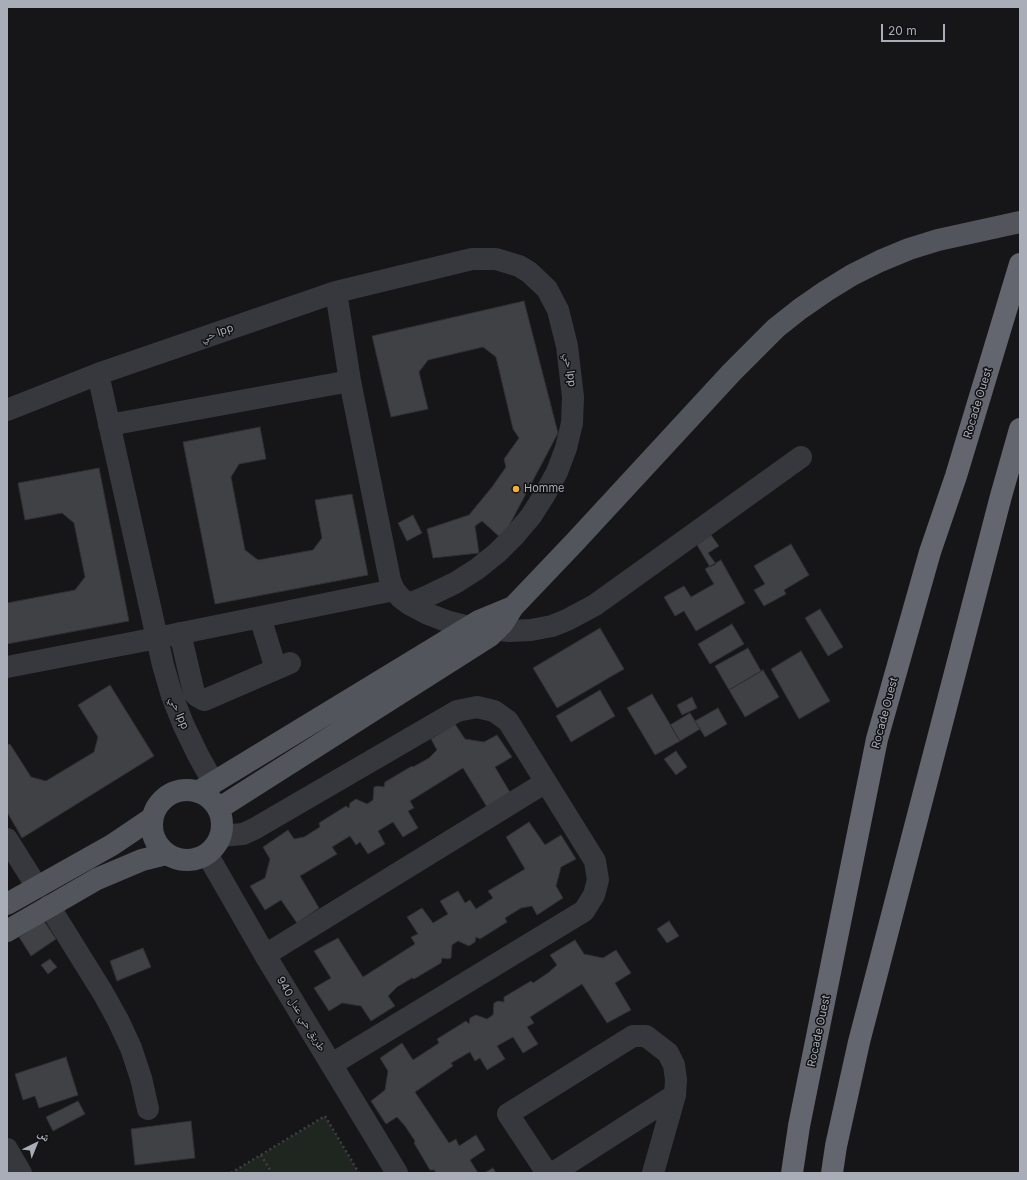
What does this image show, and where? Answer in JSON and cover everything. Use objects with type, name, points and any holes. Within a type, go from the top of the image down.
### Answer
[{"type":"highway","name":"Rocade Ouest","points":[[792,1173],[799,1126],[878,739],[930,552],[956,476],[1020,264]]},
{"type":"highway","points":[[832,1173],[836,1146],[859,1042],[999,503],[1020,429]]},
{"type":"main road","points":[[218,809],[484,641],[496,630],[513,607],[732,372],[776,328],[826,291],[852,275],[887,258],[938,240],[1020,222]]},
{"type":"main road","points":[[206,787],[206,796],[218,809],[221,818],[222,827],[220,836],[215,846],[207,854],[197,859],[187,861],[176,859],[166,854],[159,847],[154,838],[152,828],[152,818],[157,807],[164,798],[175,792],[206,787],[469,627],[490,616],[513,607]]},
{"type":"main road","points":[[7,904],[112,845],[152,818]]},
{"type":"main road","points":[[7,931],[97,879],[142,860],[166,854]]},
{"type":"street","name":"حي lpp","points":[[7,410],[98,374],[336,292],[472,259],[496,259],[519,266],[539,280],[553,299],[558,310],[570,365],[573,391],[572,423],[566,448],[558,472],[545,494],[531,516],[515,535],[477,569],[450,586],[432,594],[260,617],[7,668]]},
{"type":"street","points":[[336,292],[350,381],[390,580],[401,597],[435,617],[469,627],[510,631],[532,630],[552,626],[581,614],[801,457]]},
{"type":"street","name":"حي lpp","points":[[98,374],[157,638],[172,696],[198,755],[206,787]]},
{"type":"street","points":[[109,425],[350,381]]},
{"type":"street","points":[[180,634],[194,693],[200,699],[207,699],[283,666],[260,617]]},
{"type":"street","points":[[220,836],[243,834],[254,829],[457,710],[477,707],[494,711],[508,721],[595,861],[598,880],[594,895],[584,911],[332,1064]]},
{"type":"street","points":[[265,955],[546,782]]},
{"type":"street","points":[[7,839],[37,887]]},
{"type":"street","name":"طريق حي عدل 940","points":[[207,854],[265,955],[397,1173]]},
{"type":"street","points":[[49,906],[103,992],[118,1020],[131,1048],[141,1078],[148,1109]]},
{"type":"street","points":[[547,1173],[508,1114],[633,1036],[646,1036],[668,1053],[674,1065],[676,1080],[675,1095],[653,1173]]},
{"type":"street","points":[[552,1173],[675,1095]]},
{"type":"street","points":[[7,1149],[21,1173]]},
{"type":"path","points":[[232,1173],[325,1116],[359,1173]]},
{"type":"path","points":[[261,1155],[272,1173]]},
{"type":"shaded area","points":[[325,1116],[359,1173],[231,1173],[261,1155]]},
{"type":"building","points":[[524,301],[558,433],[502,539],[482,521],[475,526],[479,553],[433,558],[427,529],[469,515],[506,467],[504,459],[519,438],[513,429],[496,357],[483,347],[428,360],[419,372],[428,409],[391,417],[372,336]]},
{"type":"building","points":[[260,427],[266,459],[239,464],[231,477],[245,550],[258,560],[313,550],[322,538],[315,500],[352,494],[368,575],[215,604],[183,442]]},
{"type":"building","points":[[99,468],[129,621],[7,644],[7,603],[75,590],[85,577],[74,523],[62,513],[25,520],[18,483]]},
{"type":"building","points":[[413,515],[422,533],[407,541],[398,523]]},
{"type":"building","points":[[711,535],[719,546],[708,553],[716,564],[710,567],[697,545]]},
{"type":"building","points":[[791,544],[809,575],[784,590],[786,594],[764,606],[754,590],[765,584],[754,566]]},
{"type":"building","points":[[721,560],[745,603],[696,631],[684,611],[675,616],[664,597],[684,586],[691,597],[714,584],[705,569]]},
{"type":"building","points":[[820,609],[843,647],[828,656],[805,618]]},
{"type":"building","points":[[732,624],[744,644],[710,664],[698,644]]},
{"type":"building","points":[[600,628],[624,669],[557,708],[533,668]]},
{"type":"building","points":[[748,648],[761,671],[729,690],[715,666]]},
{"type":"building","points":[[801,651],[830,701],[799,719],[771,669]]},
{"type":"building","points":[[763,670],[779,697],[745,717],[729,690]]},
{"type":"building","points":[[110,685],[154,756],[22,838],[7,812],[7,745],[10,744],[31,777],[46,781],[94,752],[98,737],[78,705]]},
{"type":"building","points":[[600,690],[615,716],[571,742],[556,716]]},
{"type":"building","points":[[652,694],[680,741],[655,755],[627,708]]},
{"type":"building","points":[[692,697],[697,708],[682,715],[677,705]]},
{"type":"building","points":[[718,708],[727,724],[705,737],[695,721]]},
{"type":"building","points":[[690,713],[700,729],[680,741],[670,725]]},
{"type":"building","points":[[455,724],[465,739],[484,742],[497,735],[512,757],[495,767],[511,794],[487,807],[463,768],[410,801],[414,808],[408,811],[418,828],[403,837],[393,822],[378,831],[385,844],[368,854],[360,842],[356,845],[350,836],[332,847],[337,854],[300,876],[319,908],[297,923],[281,900],[265,910],[250,886],[265,878],[270,859],[263,847],[288,830],[294,839],[304,837],[320,827],[319,823],[346,806],[349,808],[350,803],[356,799],[367,804],[373,800],[374,787],[384,787],[385,782],[429,758],[437,750],[431,739]]},
{"type":"building","points":[[676,751],[687,767],[676,775],[664,759]]},
{"type":"building","points":[[529,822],[545,845],[561,835],[576,859],[561,867],[556,886],[563,898],[537,915],[532,906],[521,908],[505,918],[507,922],[480,939],[476,937],[475,942],[469,946],[458,941],[452,945],[451,958],[442,958],[441,963],[397,987],[388,996],[395,1006],[371,1021],[361,1006],[342,1003],[329,1011],[314,988],[331,978],[314,951],[338,938],[363,977],[415,944],[411,937],[418,934],[407,917],[422,908],[433,923],[448,914],[440,901],[458,891],[465,903],[470,900],[476,909],[493,898],[488,891],[525,869],[506,837]]},
{"type":"building","points":[[44,921],[56,939],[31,956],[19,937]]},
{"type":"building","points":[[669,921],[679,936],[667,943],[657,929]]},
{"type":"building","points":[[575,940],[584,954],[603,958],[616,950],[631,973],[615,983],[631,1010],[607,1023],[582,984],[530,1017],[534,1023],[527,1027],[538,1044],[523,1053],[513,1037],[497,1046],[505,1059],[487,1070],[480,1058],[475,1061],[470,1052],[451,1063],[453,1066],[415,1092],[449,1143],[456,1139],[459,1146],[476,1135],[485,1150],[470,1160],[478,1173],[435,1173],[435,1170],[430,1170],[414,1143],[415,1141],[405,1126],[397,1117],[386,1124],[371,1101],[385,1090],[388,1071],[380,1058],[402,1043],[413,1060],[439,1043],[437,1039],[466,1021],[469,1024],[470,1018],[476,1015],[487,1019],[493,1015],[494,1003],[498,1001],[504,1002],[504,997],[531,981],[533,983],[548,973],[557,965],[550,955]]},
{"type":"building","points":[[143,948],[151,967],[117,981],[110,961]]},
{"type":"building","points":[[50,959],[57,967],[48,974],[41,965]]},
{"type":"building","points":[[66,1057],[78,1095],[39,1108],[35,1096],[23,1100],[15,1074]]},
{"type":"building","points":[[78,1101],[85,1114],[53,1131],[46,1117]]},
{"type":"building","points":[[191,1121],[195,1158],[135,1165],[131,1129]]},
{"type":"building","points":[[493,1168],[496,1173],[484,1173]]},
{"type":"place","name":"Homme","points":[[516,489]]}]
